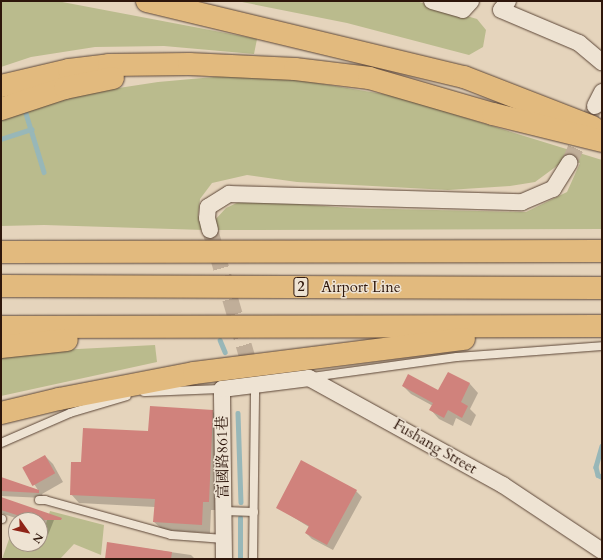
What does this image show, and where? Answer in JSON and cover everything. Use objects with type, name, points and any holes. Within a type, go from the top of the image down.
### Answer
[{"type":"highway","points":[[135,1],[152,2],[464,77],[602,130]]},
{"type":"highway","points":[[1,109],[65,88],[189,64]]},
{"type":"highway","points":[[1,86],[69,70],[109,65],[189,64],[295,69],[369,78],[493,114],[602,141]]},
{"type":"highway","points":[[1,252],[602,251]]},
{"type":"highway","name":"Airport Line","points":[[1,286],[602,288]]},
{"type":"highway","points":[[1,327],[595,326]]},
{"type":"highway","points":[[1,413],[59,399],[178,375],[301,357],[595,326]]},
{"type":"highway","points":[[1,347],[206,327]]},
{"type":"street","points":[[432,1],[462,10],[471,1]]},
{"type":"street","points":[[508,1],[501,10],[579,43],[602,62]]},
{"type":"street","points":[[210,230],[207,218],[208,206],[229,194],[522,202],[553,189],[569,163]]},
{"type":"street","points":[[222,389],[309,378]]},
{"type":"street","name":"Fushang Street","points":[[309,378],[502,485],[602,551]]},
{"type":"street","name":"富國路861巷","points":[[222,389],[224,559]]},
{"type":"lane","points":[[309,378],[457,357],[602,346]]},
{"type":"lane","points":[[253,559],[255,385]]},
{"type":"lane","points":[[1,443],[70,413],[139,393],[222,389]]},
{"type":"lane","points":[[39,500],[45,500],[171,535],[224,540]]},
{"type":"lane","points":[[224,511],[254,512]]},
{"type":"green space","points":[[1,1],[57,1],[257,39],[254,54],[164,46],[95,47],[31,57],[1,67]]},
{"type":"green space","points":[[237,1],[416,1],[477,19],[486,30],[483,47],[469,55],[347,23]]},
{"type":"green space","points":[[225,76],[299,80],[395,96],[602,160],[602,229],[216,230],[214,221],[226,208],[243,200],[350,208],[526,212],[567,192],[580,163],[565,160],[535,182],[510,186],[448,190],[297,182],[247,175],[212,183],[200,199],[198,216],[204,221],[204,230],[44,225],[1,226],[1,119],[28,109],[99,91],[158,82]]},
{"type":"green space","points":[[155,345],[157,362],[1,396],[1,356],[59,350]]},
{"type":"green space","points":[[50,511],[104,525],[101,555],[74,544],[60,559],[2,559],[8,542],[8,552],[48,552],[48,517]]},
{"type":"building","points":[[448,372],[470,383],[461,402],[468,406],[462,418],[448,410],[444,418],[429,410],[433,403],[402,386],[408,374],[438,390]]},
{"type":"building","points":[[150,406],[213,410],[209,502],[203,502],[202,525],[153,522],[155,499],[70,495],[71,462],[81,462],[83,428],[148,431]]},
{"type":"building","points":[[45,455],[55,473],[32,486],[22,468]]},
{"type":"building","points":[[301,460],[357,490],[327,545],[305,533],[309,526],[276,508]]},
{"type":"building","points":[[1,477],[39,490],[39,493],[1,491]]},
{"type":"building","points":[[1,497],[45,512],[8,512],[1,510]]},
{"type":"building","points":[[48,513],[62,518],[61,520],[48,520]]},
{"type":"building","points":[[107,542],[172,552],[171,559],[105,559]]},
{"type":"waterway","points":[[24,107],[44,172]]},
{"type":"waterway","points":[[1,139],[31,129]]},
{"type":"waterway","points":[[220,340],[225,352]]},
{"type":"waterway","points":[[238,413],[241,502]]},
{"type":"waterway","points":[[602,446],[596,467],[598,475],[602,477]]},
{"type":"waterway","points":[[240,518],[240,559]]},
{"type":"tunnel","points":[[569,163],[595,106]]},
{"type":"tunnel","points":[[210,230],[253,377]]}]
